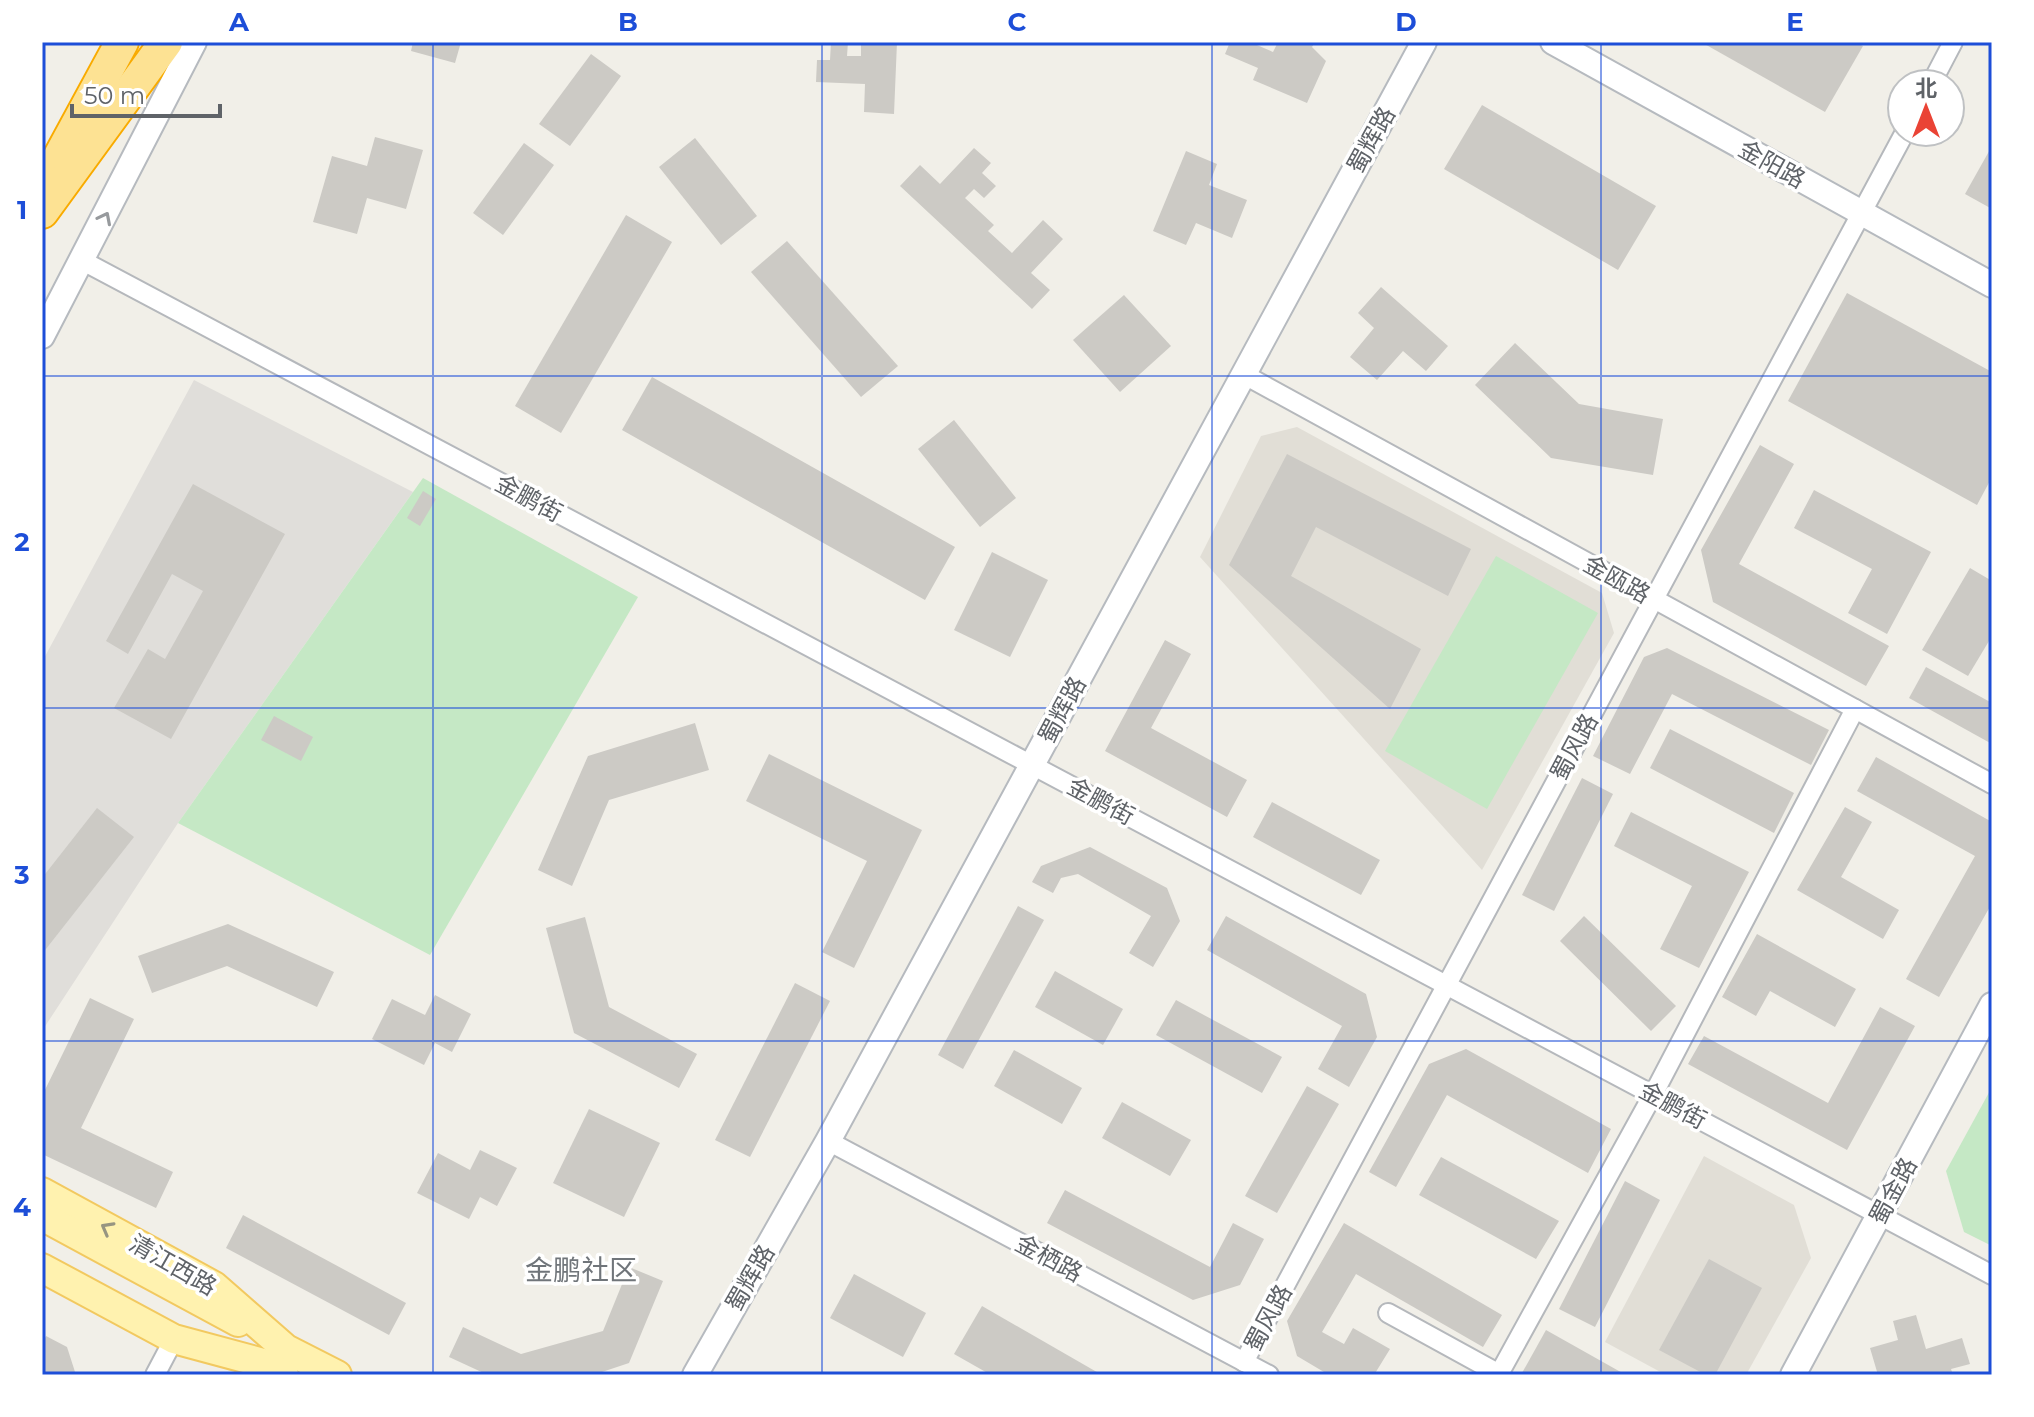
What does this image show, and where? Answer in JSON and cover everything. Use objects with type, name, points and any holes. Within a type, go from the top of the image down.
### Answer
[{"type":"highway","points":[[42,190],[122,42]]},
{"type":"highway","points":[[42,212],[166,42]]},
{"type":"main road","name":"清江西路","points":[[42,1192],[214,1286],[278,1362],[337,1375]]},
{"type":"main road","points":[[42,1216],[205,1304],[278,1362]]},
{"type":"main road","points":[[42,1246],[181,1333]]},
{"type":"main road","points":[[42,1268],[181,1333],[278,1362]]},
{"type":"street","points":[[42,336],[194,42]]},
{"type":"street","name":"蜀辉路","points":[[695,1375],[828,1141],[1424,42]]},
{"type":"street","name":"金阳路","points":[[1553,42],[1992,285]]},
{"type":"street","points":[[1939,68],[1953,42]]},
{"type":"street","name":"蜀风路","points":[[1244,1362],[1896,148]]},
{"type":"street","name":"金鹏街","points":[[83,261],[1992,1275]]},
{"type":"street","name":"金瓯路","points":[[1243,374],[1992,784]]},
{"type":"street","points":[[1388,1313],[1500,1374],[1653,1095],[1855,709]]},
{"type":"street","name":"蜀金路","points":[[1793,1375],[1992,1005]]},
{"type":"street","name":"金栖路","points":[[828,1141],[1269,1375]]},
{"type":"street","points":[[155,1375],[181,1333]]},
{"type":"shaded area","points":[[194,380],[413,492],[178,823],[42,1031],[42,662]]},
{"type":"shaded area","points":[[1297,427],[1602,593],[1614,633],[1482,870],[1200,557],[1261,436]]},
{"type":"shaded area","points":[[1704,1156],[1794,1205],[1811,1258],[1746,1375],[1666,1375],[1605,1342]]},
{"type":"green space","points":[[423,478],[638,597],[430,955],[178,823]]},
{"type":"green space","points":[[1496,556],[1598,613],[1487,809],[1385,751]]},
{"type":"green space","points":[[1992,1087],[1990,1245],[1964,1232],[1946,1171]]},
{"type":"building","points":[[413,42],[461,42],[455,63],[411,51]]},
{"type":"building","points":[[831,42],[848,42],[847,56],[861,56],[861,42],[897,42],[894,114],[864,112],[865,84],[816,82],[817,60],[830,60]]},
{"type":"building","points":[[1230,42],[1250,42],[1273,52],[1278,42],[1315,42],[1312,47],[1326,61],[1307,103],[1253,80],[1258,68],[1225,54]]},
{"type":"building","points":[[1701,42],[1855,42],[1863,46],[1825,112]]},
{"type":"building","points":[[591,54],[621,76],[570,146],[539,124]]},
{"type":"building","points":[[1482,105],[1656,206],[1618,270],[1444,169]]},
{"type":"building","points":[[375,137],[423,150],[406,209],[367,198],[357,234],[313,222],[332,156],[367,166]]},
{"type":"building","points":[[695,138],[757,216],[721,245],[659,167]]},
{"type":"building","points":[[524,143],[554,165],[503,235],[473,213]]},
{"type":"building","points":[[1992,146],[1992,209],[1965,194]]},
{"type":"building","points":[[974,148],[991,163],[982,173],[996,186],[984,198],[974,189],[965,198],[994,225],[988,231],[1012,253],[1043,220],[1063,239],[1031,273],[1050,290],[1032,309],[900,186],[920,165],[940,184]]},
{"type":"building","points":[[1186,151],[1217,164],[1209,185],[1247,200],[1232,238],[1196,223],[1186,245],[1153,231]]},
{"type":"building","points":[[626,215],[672,242],[561,433],[515,406]]},
{"type":"building","points":[[787,241],[898,366],[861,397],[751,272]]},
{"type":"building","points":[[1381,287],[1448,346],[1426,371],[1403,351],[1377,380],[1350,357],[1374,328],[1358,313]]},
{"type":"building","points":[[1847,293],[1992,372],[1992,477],[1977,505],[1788,401]]},
{"type":"building","points":[[1124,295],[1171,346],[1120,392],[1073,340]]},
{"type":"building","points":[[1515,343],[1579,404],[1663,419],[1653,475],[1551,458],[1475,385]]},
{"type":"building","points":[[652,377],[955,547],[925,600],[622,430]]},
{"type":"building","points":[[954,420],[1016,498],[980,527],[918,449]]},
{"type":"building","points":[[1760,445],[1794,464],[1739,564],[1889,646],[1866,686],[1713,602],[1701,550]]},
{"type":"building","points":[[1287,454],[1471,549],[1448,596],[1316,527],[1291,576],[1421,649],[1390,709],[1229,565]]},
{"type":"building","points":[[193,484],[285,534],[171,739],[114,708],[148,649],[165,659],[203,591],[172,574],[128,654],[106,641]]},
{"type":"building","points":[[1814,490],[1931,552],[1887,634],[1848,613],[1872,569],[1794,528]]},
{"type":"building","points":[[423,491],[436,499],[420,526],[407,518]]},
{"type":"building","points":[[992,552],[1048,580],[1010,657],[954,630]]},
{"type":"building","points":[[1970,568],[1992,581],[1992,636],[1968,676],[1922,650]]},
{"type":"building","points":[[1165,640],[1191,654],[1151,728],[1247,780],[1227,817],[1105,751]]},
{"type":"building","points":[[1667,648],[1829,730],[1811,765],[1672,694],[1630,774],[1593,756],[1644,657]]},
{"type":"building","points":[[1926,667],[1992,703],[1992,744],[1909,698]]},
{"type":"building","points":[[274,716],[313,737],[301,761],[261,740]]},
{"type":"building","points":[[695,723],[709,770],[609,800],[572,886],[538,870],[588,756]]},
{"type":"building","points":[[1670,729],[1794,793],[1774,833],[1650,768]]},
{"type":"building","points":[[769,754],[922,830],[854,968],[822,952],[867,861],[746,801]]},
{"type":"building","points":[[1876,757],[1992,822],[1992,903],[1939,997],[1906,979],[1975,856],[1857,791]]},
{"type":"building","points":[[1582,778],[1613,794],[1554,911],[1522,895]]},
{"type":"building","points":[[1272,802],[1380,860],[1361,895],[1253,837]]},
{"type":"building","points":[[1845,807],[1872,822],[1841,877],[1899,910],[1883,939],[1797,890]]},
{"type":"building","points":[[97,808],[134,837],[42,954],[42,878]]},
{"type":"building","points":[[1631,812],[1749,872],[1699,968],[1660,949],[1692,886],[1614,846]]},
{"type":"building","points":[[1090,847],[1167,888],[1180,921],[1153,967],[1129,953],[1151,916],[1078,874],[1061,878],[1053,893],[1032,882],[1041,866]]},
{"type":"building","points":[[1018,906],[1044,920],[963,1069],[938,1055]]},
{"type":"building","points":[[1226,916],[1366,994],[1377,1037],[1349,1087],[1318,1069],[1342,1026],[1207,950]]},
{"type":"building","points":[[1584,916],[1676,1006],[1651,1031],[1560,941]]},
{"type":"building","points":[[585,917],[609,1007],[697,1054],[679,1088],[574,1033],[546,928]]},
{"type":"building","points":[[228,924],[334,972],[317,1007],[227,966],[152,993],[138,956]]},
{"type":"building","points":[[1757,934],[1856,989],[1835,1027],[1770,991],[1756,1016],[1722,997]]},
{"type":"building","points":[[1055,971],[1123,1009],[1103,1045],[1035,1007]]},
{"type":"building","points":[[795,983],[830,1001],[750,1157],[715,1140]]},
{"type":"building","points":[[435,995],[471,1014],[452,1052],[435,1043],[424,1065],[372,1039],[392,999],[425,1015]]},
{"type":"building","points":[[90,998],[134,1019],[81,1128],[173,1172],[156,1208],[42,1154],[42,1096]]},
{"type":"building","points":[[1176,1000],[1282,1057],[1262,1093],[1156,1035]]},
{"type":"building","points":[[1880,1007],[1915,1026],[1847,1150],[1688,1064],[1704,1036],[1828,1103]]},
{"type":"building","points":[[1466,1049],[1611,1129],[1588,1173],[1447,1095],[1396,1187],[1369,1172],[1429,1064]]},
{"type":"building","points":[[1014,1050],[1082,1088],[1062,1124],[994,1086]]},
{"type":"building","points":[[1307,1086],[1339,1104],[1277,1213],[1245,1196]]},
{"type":"building","points":[[1122,1102],[1191,1140],[1170,1176],[1102,1138]]},
{"type":"building","points":[[589,1109],[660,1143],[624,1217],[553,1183]]},
{"type":"building","points":[[480,1150],[517,1168],[497,1206],[480,1197],[469,1219],[417,1193],[438,1153],[470,1170]]},
{"type":"building","points":[[1441,1157],[1559,1221],[1536,1259],[1419,1195]]},
{"type":"building","points":[[1625,1181],[1660,1200],[1595,1327],[1559,1309]]},
{"type":"building","points":[[1065,1190],[1210,1267],[1233,1223],[1264,1239],[1240,1285],[1193,1300],[1047,1223]]},
{"type":"building","points":[[243,1215],[406,1303],[389,1335],[226,1248]]},
{"type":"building","points":[[1344,1223],[1502,1315],[1483,1347],[1356,1274],[1322,1332],[1344,1344],[1353,1328],[1390,1349],[1374,1375],[1329,1375],[1297,1356],[1287,1321]]},
{"type":"building","points":[[1709,1259],[1762,1288],[1715,1375],[1706,1375],[1659,1350]]},
{"type":"building","points":[[629,1267],[663,1281],[629,1363],[593,1375],[488,1375],[449,1357],[463,1327],[521,1354],[603,1331]]},
{"type":"building","points":[[854,1274],[926,1313],[903,1357],[830,1318]]},
{"type":"building","points":[[982,1306],[1102,1375],[991,1375],[954,1354]]},
{"type":"building","points":[[1916,1315],[1926,1349],[1962,1338],[1970,1364],[1951,1369],[1953,1375],[1878,1375],[1870,1348],[1898,1340],[1893,1321]]},
{"type":"building","points":[[1546,1330],[1626,1375],[1524,1375],[1522,1373]]},
{"type":"building","points":[[46,1336],[67,1347],[76,1375],[42,1375],[42,1344]]},
{"type":"district","name":"金鹏社区","points":[[581,1270]]}]
